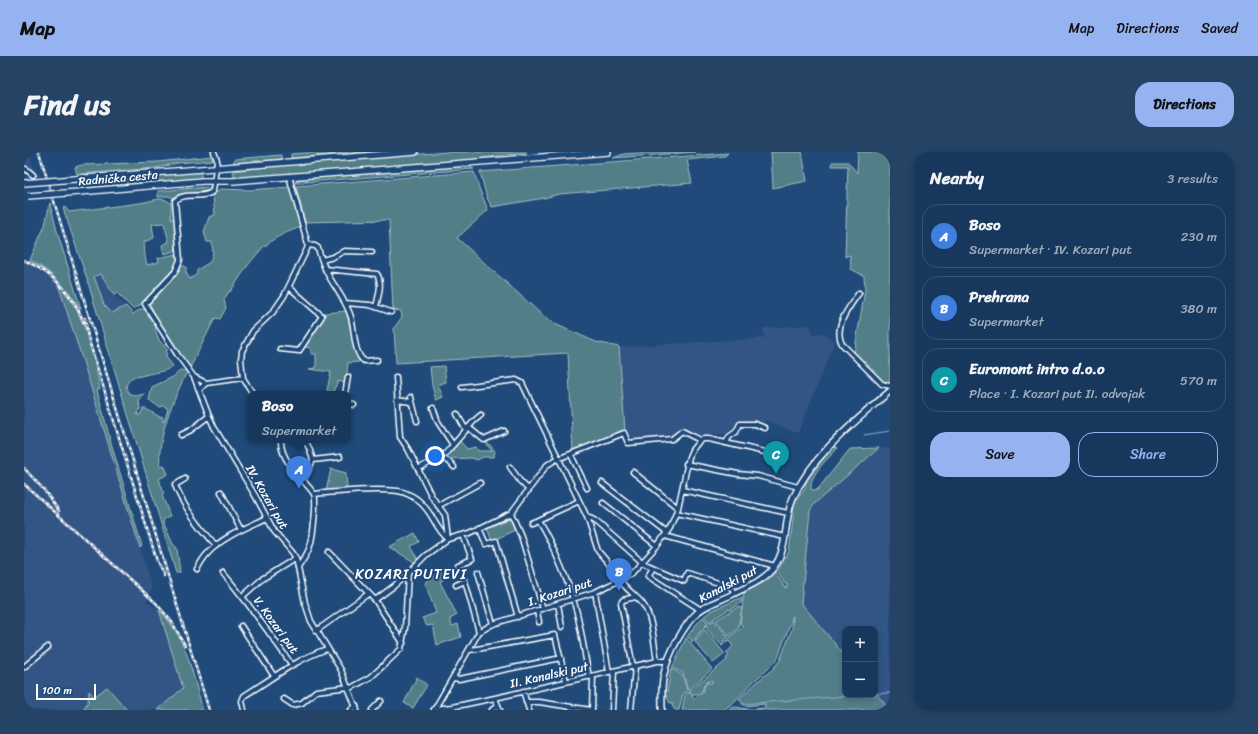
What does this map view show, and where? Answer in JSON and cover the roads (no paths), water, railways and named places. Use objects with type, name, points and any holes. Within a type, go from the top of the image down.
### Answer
[{"type":"main road","name":"Radnička cesta","points":[[24,183],[415,152]]},
{"type":"main road","name":"Radnička cesta","points":[[26,196],[542,155],[608,152]]},
{"type":"street","points":[[214,152],[217,160],[211,193],[179,198],[175,201],[180,260],[175,272],[145,304],[177,354],[194,377],[206,383],[243,378]]},
{"type":"street","points":[[24,169],[32,175]]},
{"type":"street","points":[[251,391],[243,378],[241,359],[244,347],[253,331],[276,308],[289,287],[308,245],[289,176]]},
{"type":"street","points":[[308,245],[317,247],[325,269],[345,303],[351,317],[359,355],[364,361],[377,360]]},
{"type":"street","points":[[322,260],[333,257],[344,251],[372,252]]},
{"type":"street","points":[[325,269],[377,274],[379,276],[379,290],[376,307]]},
{"type":"street","points":[[280,349],[300,351],[322,316],[289,287]]},
{"type":"street","points":[[859,293],[843,320],[840,328],[840,340],[842,344],[882,384],[890,386]]},
{"type":"street","points":[[345,303],[376,307],[391,312]]},
{"type":"street","points":[[346,391],[348,376]]},
{"type":"street","name":"IV. Kozari put","points":[[194,377],[209,416],[274,531],[296,558],[306,609],[310,621],[341,670],[357,708]]},
{"type":"street","points":[[396,377],[400,437],[408,449],[438,506],[445,515],[448,539]]},
{"type":"street","points":[[462,387],[516,380],[519,381],[524,387],[587,517],[598,551],[635,597],[643,604],[648,615],[657,661]]},
{"type":"street","points":[[199,390],[206,383]]},
{"type":"street","name":"Kanalski put","points":[[662,710],[664,673],[680,636],[701,610],[760,580],[771,571],[783,551],[788,514],[798,487],[827,448],[890,391]]},
{"type":"street","points":[[411,397],[411,402],[417,421]]},
{"type":"street","points":[[397,400],[411,402]]},
{"type":"street","points":[[433,408],[438,422],[454,445]]},
{"type":"street","points":[[457,414],[467,429],[484,440],[504,431]]},
{"type":"street","points":[[418,469],[439,458],[454,445],[481,415]]},
{"type":"street","points":[[181,435],[191,430],[209,416]]},
{"type":"street","points":[[726,443],[729,437],[736,432],[740,424],[755,424],[765,428]]},
{"type":"street","points":[[374,600],[394,586],[426,555],[448,539],[463,535],[511,513],[529,490],[544,467],[555,460],[624,433],[628,442],[672,438],[682,431],[700,440],[709,439],[769,453]]},
{"type":"street","name":"I. Kozari put","points":[[479,632],[493,624],[595,592],[622,579],[643,563],[658,546],[674,521],[682,490],[686,464],[692,450],[700,440]]},
{"type":"street","points":[[281,443],[282,449],[288,462],[314,494],[315,503],[310,546],[298,568]]},
{"type":"street","points":[[303,479],[313,460],[307,443]]},
{"type":"street","points":[[571,455],[587,488]]},
{"type":"street","points":[[313,460],[340,457]]},
{"type":"street","points":[[439,458],[449,461],[454,467]]},
{"type":"street","points":[[686,464],[738,474],[758,476],[798,487]]},
{"type":"street","points":[[510,467],[520,482],[529,490]]},
{"type":"street","points":[[633,472],[677,511],[785,537]]},
{"type":"street","points":[[185,479],[175,485],[184,505],[216,546]]},
{"type":"street","points":[[438,506],[480,483]]},
{"type":"street","points":[[602,483],[666,534],[775,566]]},
{"type":"street","points":[[682,490],[788,514]]},
{"type":"street","points":[[314,494],[348,491],[399,491],[418,500],[424,505],[435,525],[448,539]]},
{"type":"street","points":[[221,492],[241,530]]},
{"type":"street","points":[[531,523],[579,501]]},
{"type":"street","points":[[604,503],[658,546]]},
{"type":"street","points":[[511,513],[521,536],[543,609]]},
{"type":"street","points":[[587,517],[598,522],[643,563],[684,581],[687,573],[730,587],[736,593]]},
{"type":"street","points":[[197,569],[206,555],[216,546],[241,530],[268,518]]},
{"type":"street","points":[[526,702],[539,702],[591,710],[591,676],[573,600],[546,532],[538,520]]},
{"type":"street","points":[[479,528],[486,544],[496,541],[518,617]]},
{"type":"street","points":[[458,565],[472,559],[463,535]]},
{"type":"street","points":[[329,552],[374,600],[403,643]]},
{"type":"street","name":"V. Kozari put","points":[[243,596],[262,579],[296,558]]},
{"type":"street","points":[[653,568],[648,576],[701,610]]},
{"type":"street","points":[[478,572],[493,624]]},
{"type":"street","name":"V. Kozari put","points":[[223,573],[243,596],[292,665]]},
{"type":"street","points":[[284,699],[293,705],[299,705],[316,691],[349,688],[370,677],[399,653],[403,643],[408,573]]},
{"type":"street","points":[[434,710],[479,632],[465,581],[456,585]]},
{"type":"street","points":[[595,592],[609,672]]},
{"type":"street","points":[[316,631],[368,594]]},
{"type":"street","points":[[631,710],[634,667],[621,603],[623,600],[635,597]]},
{"type":"street","points":[[558,604],[562,627]]},
{"type":"street","points":[[537,611],[539,622]]},
{"type":"street","points":[[241,626],[274,676]]},
{"type":"street","points":[[469,650],[556,635],[566,681]]},
{"type":"street","points":[[24,667],[48,647]]},
{"type":"street","name":"V. Kozari put","points":[[244,710],[242,701],[244,696],[292,665],[328,649]]},
{"type":"street","points":[[453,678],[459,679],[561,658]]},
{"type":"street","name":"II. Kanalski put","points":[[434,710],[495,698],[657,661],[668,661]]},
{"type":"street","points":[[612,710],[614,671]]},
{"type":"street","points":[[523,691],[529,710]]},
{"type":"street","points":[[495,698],[500,710]]},
{"type":"street","points":[[372,710],[380,701]]},
{"type":"street","points":[[492,710],[498,705]]},
{"type":"street","points":[[351,710],[357,708]]},
{"type":"waterway","points":[[864,435],[890,431]]},
{"type":"waterway","points":[[878,694],[890,693]]},
{"type":"waterway","points":[[741,704],[842,696]]},
{"type":"railway","points":[[39,152],[209,710]]},
{"type":"railway","points":[[24,260],[44,271],[61,286],[75,304],[85,325]]},
{"type":"railway","points":[[85,318],[88,337],[157,561],[164,576]]},
{"type":"railway","points":[[24,468],[44,490],[59,511]]},
{"type":"railway","points":[[24,484],[156,603],[172,622],[185,645]]},
{"type":"place","name":"Euromont intro d.o.o","points":[[776,474]]},
{"type":"place","name":"Boso","points":[[299,489]]},
{"type":"place","name":"Prehrana","points":[[619,591]]},
{"type":"district","name":"KOZARI PUTEVI","points":[[411,574]]}]
